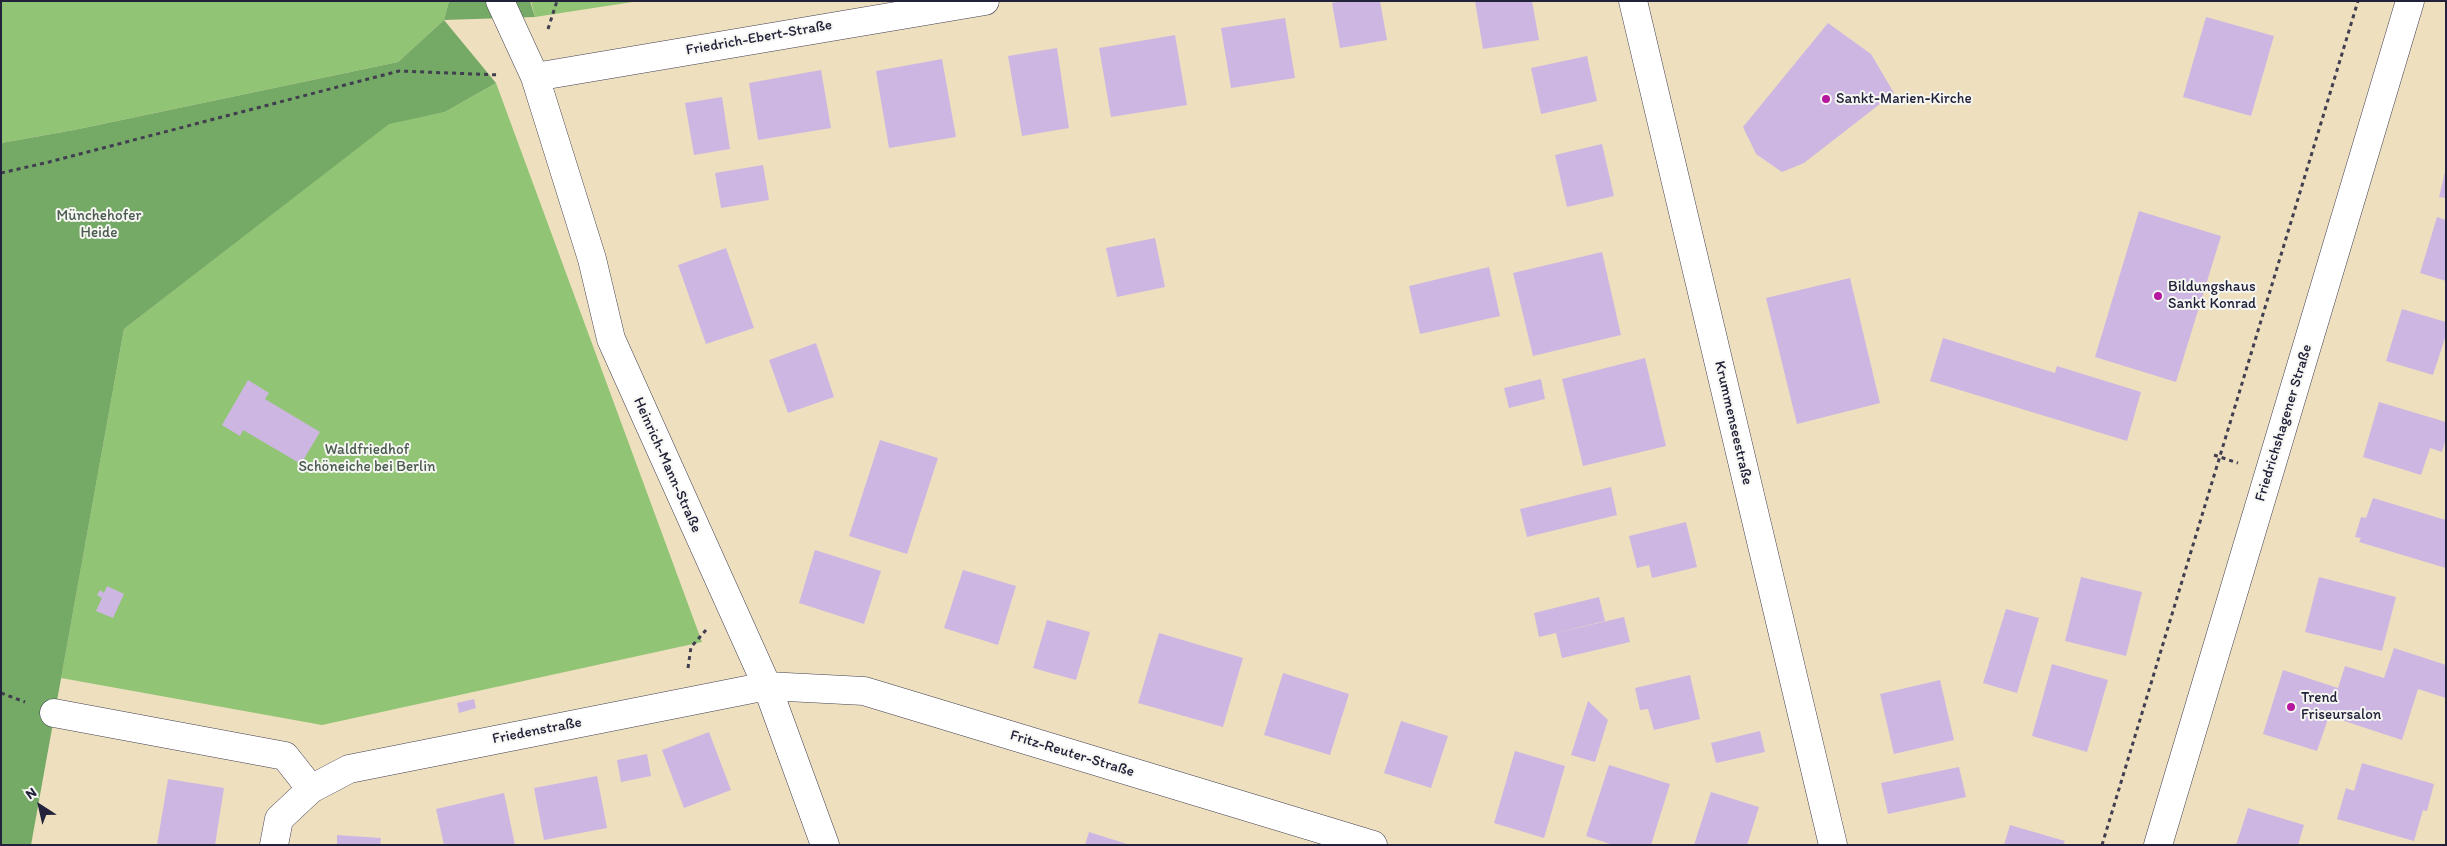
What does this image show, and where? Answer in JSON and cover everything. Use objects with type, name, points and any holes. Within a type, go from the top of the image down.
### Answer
[{"type":"street","name":"Heinrich-Mann-Straße","points":[[500,1],[534,77],[592,258],[611,339],[767,686],[825,845]]},
{"type":"street","name":"Friedrich-Ebert-Straße","points":[[534,77],[985,1]]},
{"type":"street","name":"Krummenseestraße","points":[[1633,1],[1833,845]]},
{"type":"street","name":"Friedrichshagener Straße","points":[[2158,845],[2410,1]]},
{"type":"street","name":"Friedenstraße","points":[[274,845],[279,819],[311,789],[350,769],[767,686]]},
{"type":"street","name":"Fritz-Reuter-Straße","points":[[767,686],[864,691],[1374,845]]},
{"type":"street","points":[[54,713],[285,756],[311,789]]},
{"type":"path","points":[[2102,845],[2216,456],[2358,1]]},
{"type":"path","points":[[1,173],[399,71],[534,77]]},
{"type":"path","points":[[679,703],[687,677],[691,647],[711,624]]},
{"type":"green space","points":[[1,1],[449,1],[444,20],[398,62],[74,130],[1,143]]},
{"type":"green space","points":[[449,1],[530,1],[535,17],[444,20]]},
{"type":"green space","points":[[531,1],[639,1],[535,17]]},
{"type":"green space","name":"Münchehofer Heide","points":[[444,20],[496,83],[445,112],[389,124],[124,329],[31,845],[1,845],[1,143],[74,130],[398,62]]},
{"type":"green space","name":"Waldfriedhof Schöneiche bei Berlin","points":[[496,83],[702,642],[322,725],[61,678],[124,329],[389,123],[445,112]]},
{"type":"building","points":[[1341,1],[1380,1],[1387,40],[1340,48],[1332,3]]},
{"type":"building","points":[[1475,1],[1532,1],[1539,40],[1483,49]]},
{"type":"building","points":[[2206,17],[2274,36],[2251,116],[2183,97]]},
{"type":"building","points":[[1285,18],[1295,78],[1231,88],[1221,28]]},
{"type":"building","name":"Sankt-Marien-Kirche","points":[[1828,23],[1871,54],[1894,93],[1804,163],[1782,172],[1756,154],[1743,127]]},
{"type":"building","points":[[1175,35],[1187,105],[1111,117],[1099,48]]},
{"type":"building","points":[[1057,48],[1069,128],[1022,136],[1008,56]]},
{"type":"building","points":[[1587,56],[1597,101],[1541,114],[1531,68]]},
{"type":"building","points":[[942,59],[956,137],[889,148],[876,71]]},
{"type":"building","points":[[821,70],[831,128],[758,140],[749,83]]},
{"type":"building","points":[[722,97],[730,149],[694,155],[685,103]]},
{"type":"building","points":[[1602,144],[1614,196],[1567,207],[1555,155]]},
{"type":"building","points":[[763,165],[769,200],[721,208],[715,173]]},
{"type":"building","points":[[2446,172],[2446,198],[2439,197]]},
{"type":"building","name":"Bildungshaus Sankt Konrad","points":[[2139,211],[2221,236],[2176,382],[2095,357]]},
{"type":"building","points":[[2437,217],[2446,220],[2446,281],[2420,273]]},
{"type":"building","points":[[1155,238],[1165,287],[1117,297],[1106,248]]},
{"type":"building","points":[[726,248],[754,328],[706,344],[678,265]]},
{"type":"building","points":[[1602,252],[1621,335],[1533,356],[1513,273]]},
{"type":"building","points":[[1489,267],[1500,316],[1420,334],[1409,286]]},
{"type":"building","points":[[1850,278],[1880,403],[1797,424],[1766,298]]},
{"type":"building","points":[[2402,309],[2446,322],[2446,335],[2433,375],[2386,361]]},
{"type":"building","points":[[1943,338],[2055,373],[2057,366],[2141,392],[2127,441],[1930,381]]},
{"type":"building","points":[[816,343],[834,397],[788,413],[769,360]]},
{"type":"building","points":[[1645,358],[1666,446],[1583,466],[1562,379]]},
{"type":"building","points":[[1541,379],[1545,399],[1509,408],[1504,388]]},
{"type":"building","points":[[248,380],[269,393],[265,399],[320,432],[301,464],[243,430],[240,436],[222,425]]},
{"type":"building","points":[[2379,402],[2446,422],[2446,439],[2442,452],[2430,448],[2421,475],[2363,457]]},
{"type":"building","points":[[880,440],[938,458],[907,554],[849,536]]},
{"type":"building","points":[[1611,487],[1617,515],[1527,537],[1520,509]]},
{"type":"building","points":[[2373,498],[2446,520],[2446,568],[2359,542],[2361,538],[2355,537],[2361,517],[2366,518]]},
{"type":"building","points":[[1686,522],[1697,567],[1652,578],[1649,565],[1637,568],[1629,536]]},
{"type":"building","points":[[815,550],[881,571],[864,624],[799,603]]},
{"type":"building","points":[[963,570],[1016,586],[998,645],[944,628]]},
{"type":"building","points":[[2081,577],[2142,592],[2126,656],[2065,641]]},
{"type":"building","points":[[2319,577],[2396,597],[2382,651],[2305,632]]},
{"type":"building","points":[[107,586],[124,594],[113,618],[96,611],[102,598],[97,595],[100,590],[104,593]]},
{"type":"building","points":[[1599,597],[1605,621],[1539,637],[1534,613]]},
{"type":"building","points":[[2006,609],[2039,618],[2017,693],[1983,683]]},
{"type":"building","points":[[1624,617],[1630,642],[1562,658],[1556,633]]},
{"type":"building","points":[[1047,620],[1090,632],[1076,680],[1033,668]]},
{"type":"building","points":[[1159,633],[1243,658],[1223,727],[1138,703]]},
{"type":"building","points":[[2394,648],[2446,665],[2446,698],[2418,689],[2402,740],[2329,716],[2317,751],[2263,734],[2283,670],[2338,688],[2345,666],[2384,678]]},
{"type":"building","points":[[2052,664],[2108,680],[2087,752],[2032,736]]},
{"type":"building","points":[[1283,673],[1349,694],[1330,755],[1264,735]]},
{"type":"building","points":[[1690,675],[1700,719],[1654,730],[1648,709],[1640,710],[1635,688]]},
{"type":"building","points":[[1940,680],[1954,740],[1894,754],[1880,694]]},
{"type":"building","points":[[474,699],[476,708],[459,713],[457,703]]},
{"type":"building","points":[[1588,701],[1608,720],[1595,762],[1571,755]]},
{"type":"building","points":[[1401,721],[1448,736],[1431,788],[1384,773]]},
{"type":"building","points":[[1760,731],[1765,752],[1716,763],[1711,743]]},
{"type":"building","points":[[709,732],[731,790],[684,808],[662,750]]},
{"type":"building","points":[[1515,751],[1565,766],[1544,838],[1494,823]]},
{"type":"building","points":[[647,754],[651,776],[621,782],[617,760]]},
{"type":"building","points":[[2362,763],[2434,784],[2427,811],[2423,810],[2414,841],[2337,819],[2346,788],[2354,791]]},
{"type":"building","points":[[1609,765],[1670,784],[1651,845],[1613,845],[1586,836]]},
{"type":"building","points":[[1959,767],[1966,797],[1888,814],[1881,783]]},
{"type":"building","points":[[597,776],[607,828],[544,840],[534,788]]},
{"type":"building","points":[[168,779],[224,788],[215,845],[157,845]]},
{"type":"building","points":[[1711,792],[1759,807],[1747,845],[1694,845]]},
{"type":"building","points":[[504,793],[515,845],[444,845],[436,809]]},
{"type":"building","points":[[2248,808],[2304,825],[2298,845],[2236,845]]},
{"type":"building","points":[[2010,825],[2065,841],[2063,845],[2004,845]]},
{"type":"building","points":[[1089,832],[1127,844],[1127,845],[1085,845]]},
{"type":"building","points":[[337,835],[381,838],[380,845],[337,845]]},
{"type":"place","name":"Sankt-Marien-Kirche","points":[[1826,99]]},
{"type":"place","name":"Bildungshaus Sankt Konrad","points":[[2158,296]]},
{"type":"place","name":"Trend Friseursalon","points":[[2291,707]]}]
